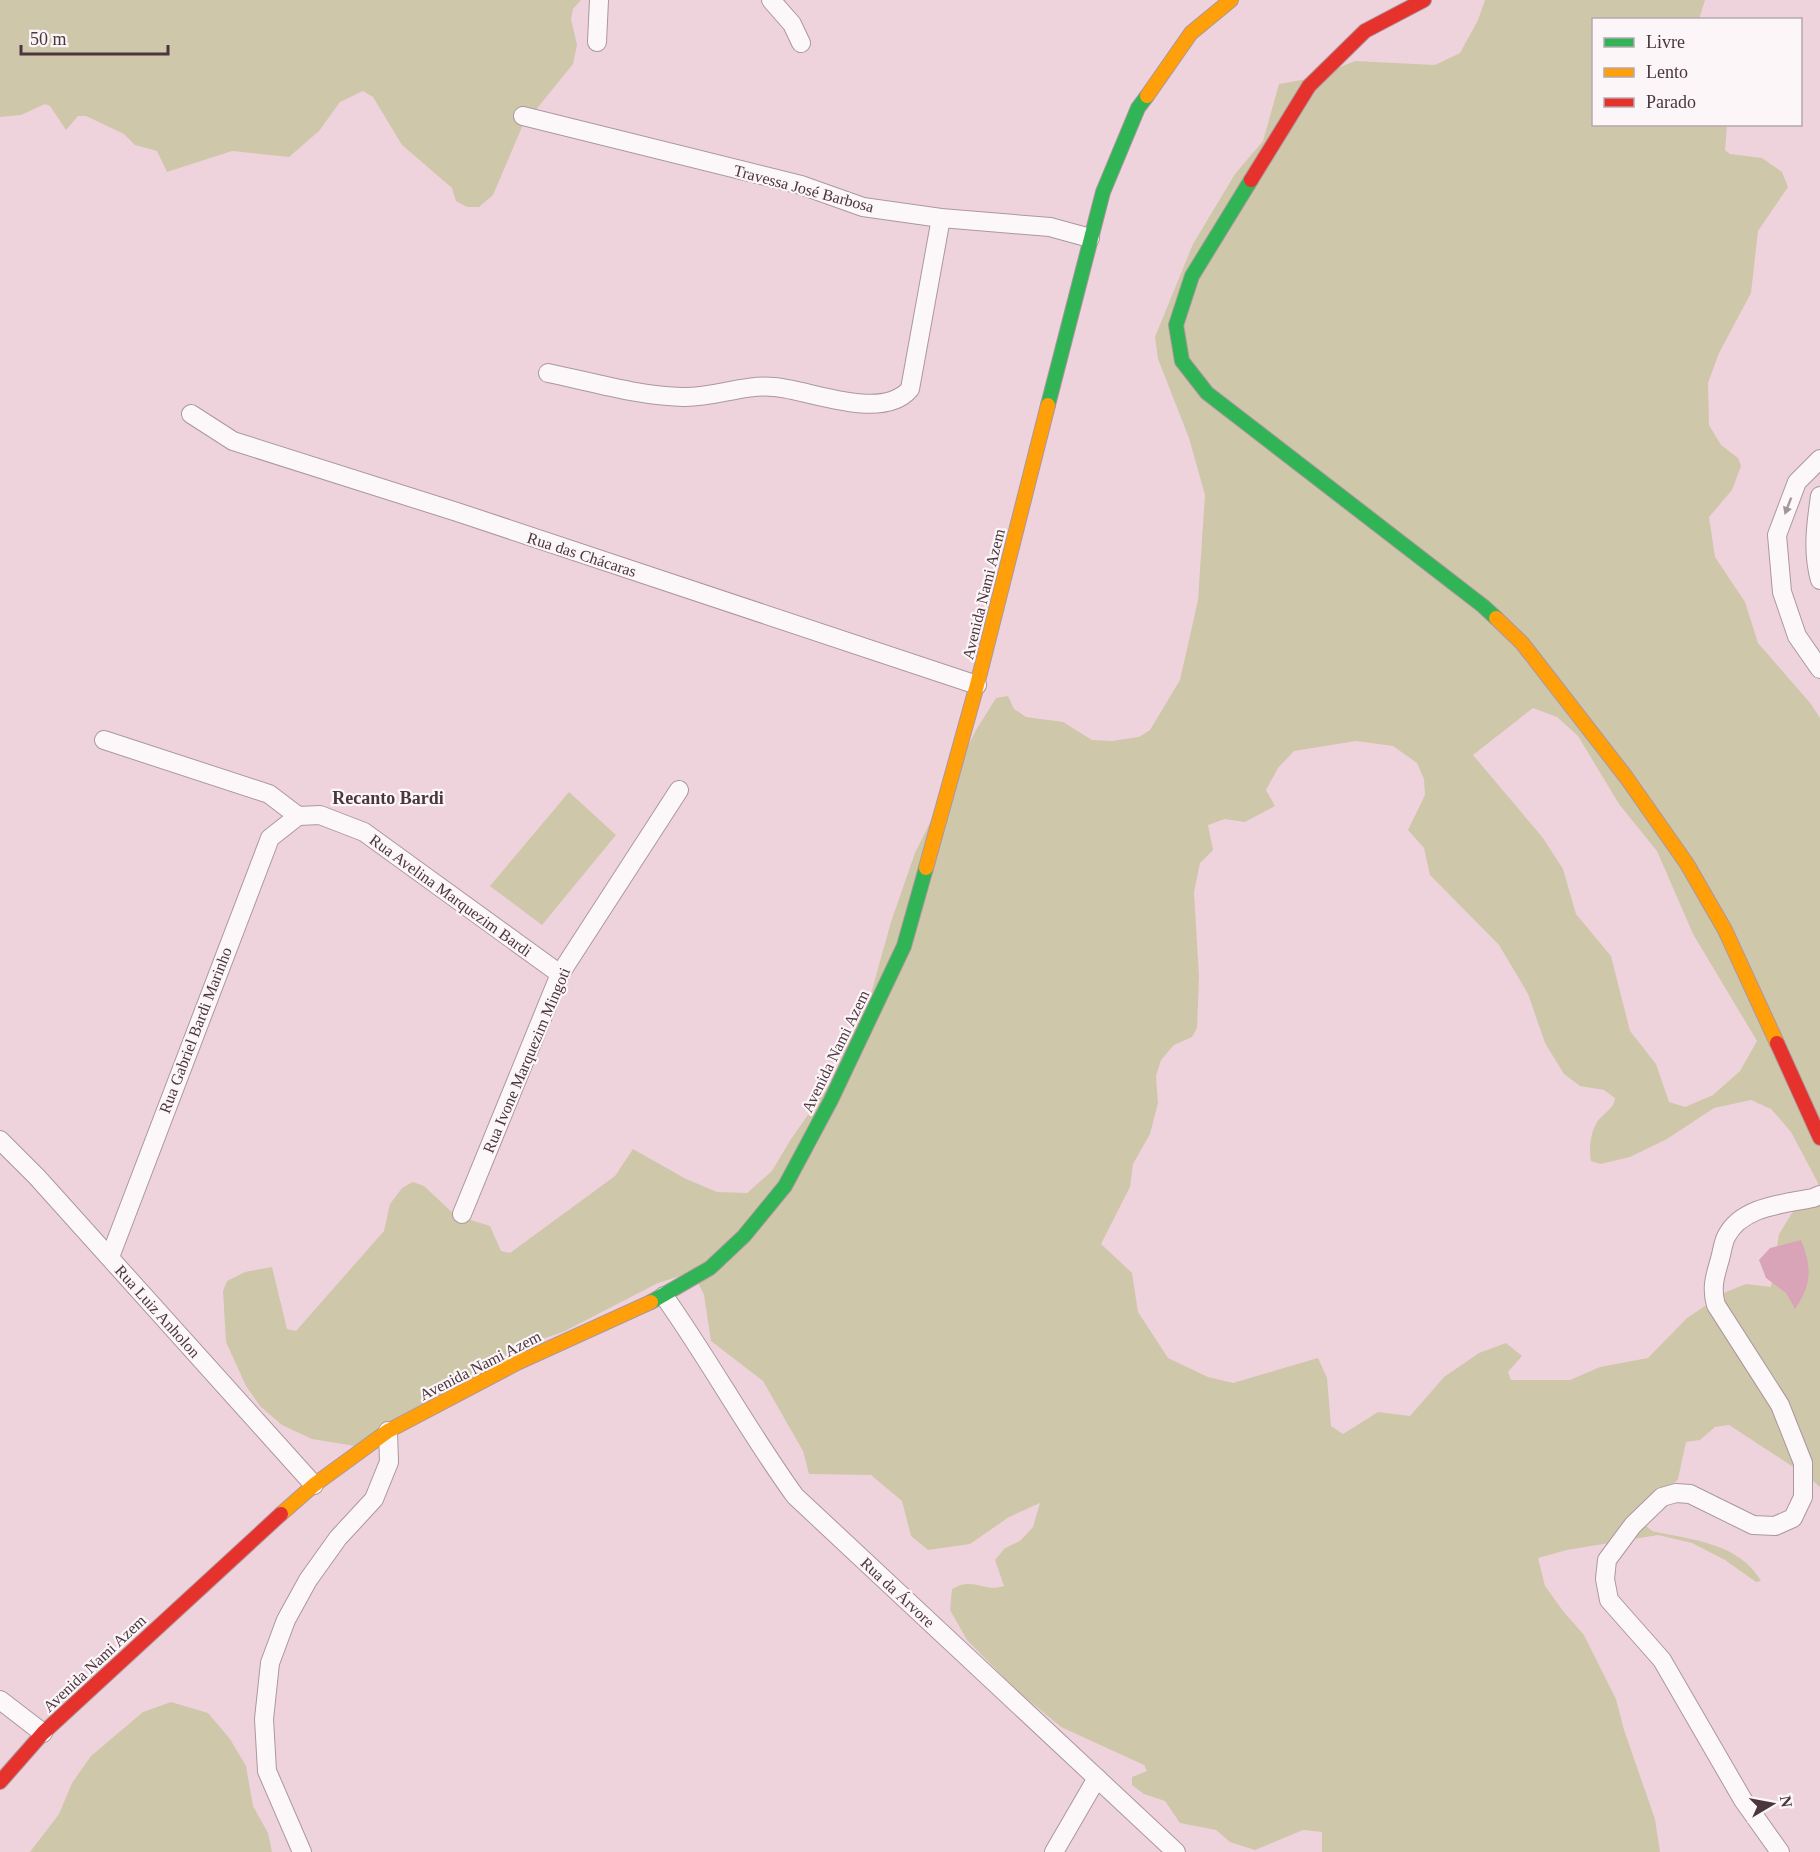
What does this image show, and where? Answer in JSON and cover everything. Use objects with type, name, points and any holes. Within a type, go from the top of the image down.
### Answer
[{"type":"street","points":[[597,42],[599,0]]},
{"type":"street","points":[[771,0],[792,24],[801,43]]},
{"type":"street","name":"Avenida Nami Azem","points":[[0,1782],[43,1733],[314,1485],[388,1431],[517,1363],[664,1296],[710,1268],[744,1236],[785,1186],[831,1100],[904,946],[977,685],[1103,192],[1138,108],[1191,33],[1231,0]]},
{"type":"street","points":[[1424,0],[1365,31],[1309,87],[1192,276],[1176,325],[1182,362],[1207,393],[1483,606],[1522,643],[1626,777],[1687,864],[1725,930],[1820,1138]]},
{"type":"street","name":"Travessa José Barbosa","points":[[523,116],[801,185],[863,207],[941,218],[1050,227],[1090,238]]},
{"type":"street","points":[[548,373],[656,396],[686,397],[754,386],[775,387],[868,405],[886,404],[903,397],[910,389],[941,218]]},
{"type":"street","name":"Rua das Chácaras","points":[[191,414],[233,441],[457,512],[977,685]]},
{"type":"street","points":[[1820,459],[1797,482],[1777,535],[1782,592],[1797,636],[1820,669]]},
{"type":"street","points":[[1820,496],[1815,551],[1820,580]]},
{"type":"street","points":[[104,740],[269,794],[298,816]]},
{"type":"street","name":"Rua Ivone Marquezim Mingoti","points":[[462,1214],[560,974],[679,790]]},
{"type":"street","name":"Rua Avelina Marquezim Bardi","points":[[298,816],[320,815],[364,832],[560,974]]},
{"type":"street","name":"Rua Gabriel Bardi Marinho","points":[[110,1257],[270,838],[298,816]]},
{"type":"street","name":"Rua Luiz Anholon","points":[[0,1140],[110,1257],[314,1485]]},
{"type":"street","points":[[1780,1852],[1743,1800],[1662,1660],[1609,1600],[1605,1579],[1607,1560],[1634,1525],[1662,1497],[1676,1493],[1690,1494],[1753,1525],[1775,1526],[1793,1518],[1803,1497],[1803,1463],[1780,1405],[1716,1305],[1713,1293],[1714,1281],[1726,1237],[1736,1222],[1759,1209],[1820,1195]]},
{"type":"street","name":"Rua da Árvore","points":[[664,1296],[690,1332],[770,1461],[795,1496],[1176,1852]]},
{"type":"street","points":[[302,1852],[267,1771],[264,1719],[270,1663],[286,1620],[308,1580],[338,1538],[374,1499],[389,1462],[388,1431]]},
{"type":"street","points":[[0,1700],[43,1733]]},
{"type":"street","points":[[1054,1852],[1097,1778]]},
{"type":"shaded area","points":[[0,0],[581,0],[573,9],[571,19],[577,45],[573,64],[522,127],[493,195],[479,207],[467,207],[456,201],[452,188],[402,145],[373,97],[363,91],[340,102],[319,131],[289,157],[232,151],[167,172],[157,151],[135,145],[124,134],[86,116],[78,116],[66,130],[50,106],[45,104],[21,115],[0,117]]},
{"type":"shaded area","points":[[1485,0],[1705,0],[1699,18],[1592,18],[1592,126],[1727,126],[1725,150],[1730,154],[1762,158],[1782,172],[1788,187],[1758,231],[1751,293],[1719,353],[1708,383],[1709,425],[1721,445],[1738,458],[1741,466],[1732,490],[1709,517],[1715,557],[1745,602],[1758,643],[1811,704],[1820,718],[1820,1193],[1820,1487],[1729,1425],[1715,1427],[1700,1440],[1686,1442],[1678,1479],[1643,1517],[1644,1524],[1652,1531],[1699,1541],[1728,1551],[1752,1568],[1761,1581],[1756,1582],[1725,1560],[1692,1543],[1658,1535],[1567,1550],[1538,1558],[1545,1586],[1584,1635],[1616,1699],[1624,1730],[1655,1819],[1660,1852],[1322,1852],[1322,1832],[1303,1830],[1255,1850],[1230,1842],[1216,1830],[1180,1823],[1165,1801],[1144,1794],[1132,1785],[1132,1777],[1147,1771],[1144,1765],[1061,1727],[1015,1689],[967,1640],[950,1610],[952,1589],[960,1585],[973,1584],[991,1588],[1004,1586],[995,1560],[1005,1548],[1020,1541],[1033,1527],[1040,1503],[1009,1517],[970,1544],[928,1550],[911,1536],[902,1501],[871,1475],[809,1474],[803,1451],[763,1381],[711,1341],[704,1295],[693,1272],[658,1283],[563,1332],[530,1343],[355,1446],[312,1439],[282,1425],[260,1406],[246,1386],[226,1342],[223,1291],[227,1281],[245,1272],[272,1267],[287,1329],[296,1331],[384,1231],[390,1204],[402,1188],[413,1182],[424,1186],[455,1215],[490,1226],[501,1251],[510,1253],[615,1176],[633,1149],[686,1179],[717,1192],[747,1193],[772,1171],[791,1139],[829,1085],[872,990],[891,922],[915,853],[976,730],[996,698],[1008,696],[1014,709],[1026,717],[1063,722],[1092,740],[1112,741],[1139,737],[1150,730],[1180,680],[1198,600],[1205,495],[1189,438],[1158,359],[1155,337],[1193,244],[1235,174],[1263,141],[1279,84],[1313,78],[1355,61],[1435,65],[1460,53],[1478,20]],"holes":[[[1533,708],[1557,717],[1578,736],[1619,804],[1657,851],[1693,934],[1757,1041],[1740,1071],[1713,1095],[1685,1107],[1669,1102],[1656,1064],[1630,1031],[1611,956],[1576,914],[1563,869],[1543,838],[1473,755]],[[1356,741],[1393,746],[1417,763],[1424,779],[1425,795],[1408,830],[1424,848],[1430,875],[1499,945],[1528,994],[1545,1043],[1564,1074],[1580,1086],[1604,1090],[1615,1098],[1612,1106],[1598,1121],[1592,1133],[1591,1161],[1600,1164],[1630,1157],[1667,1139],[1714,1108],[1751,1100],[1771,1109],[1791,1132],[1818,1183],[1820,1193],[1817,1192],[1792,1213],[1779,1234],[1771,1287],[1746,1284],[1726,1292],[1687,1318],[1648,1358],[1600,1367],[1570,1380],[1511,1380],[1508,1372],[1522,1356],[1506,1343],[1479,1353],[1444,1377],[1410,1416],[1378,1412],[1343,1434],[1331,1426],[1327,1378],[1318,1358],[1233,1383],[1208,1377],[1168,1358],[1138,1312],[1132,1273],[1101,1244],[1130,1187],[1133,1164],[1150,1134],[1158,1103],[1156,1076],[1161,1060],[1174,1045],[1192,1037],[1197,1028],[1199,977],[1194,892],[1200,863],[1213,850],[1208,825],[1225,819],[1245,822],[1275,806],[1266,790],[1278,768],[1294,751]]]},
{"type":"shaded area","points":[[569,792],[616,835],[542,925],[490,886]]},
{"type":"shaded area","points":[[1801,1240],[1807,1259],[1808,1276],[1805,1292],[1795,1309],[1786,1293],[1766,1278],[1759,1260],[1770,1248]]},
{"type":"shaded area","points":[[171,1702],[208,1713],[230,1739],[246,1766],[253,1806],[268,1833],[272,1852],[30,1852],[59,1814],[72,1783],[91,1756],[143,1712]]},
{"type":"traffic: fast","points":[[1048,405],[1103,192],[1138,108],[1147,96]]},
{"type":"traffic: fast","points":[[1251,180],[1192,276],[1176,325],[1182,361],[1207,393],[1496,618]]},
{"type":"traffic: fast","points":[[651,1302],[710,1268],[744,1236],[785,1186],[831,1100],[904,946],[926,868]]},
{"type":"traffic: slow","points":[[1147,96],[1191,33],[1231,0]]},
{"type":"traffic: slow","points":[[926,868],[977,685],[1048,405]]},
{"type":"traffic: slow","points":[[1496,618],[1522,643],[1626,777],[1687,864],[1725,930],[1777,1043]]},
{"type":"traffic: slow","points":[[281,1514],[314,1485],[388,1431],[517,1363],[651,1302]]},
{"type":"traffic: jam","points":[[1251,180],[1309,86],[1365,31],[1424,0]]},
{"type":"traffic: jam","points":[[1777,1043],[1820,1138]]},
{"type":"traffic: jam","points":[[0,1782],[43,1733],[281,1514]]},
{"type":"district","name":"Recanto Bardi","points":[[388,798]]}]
